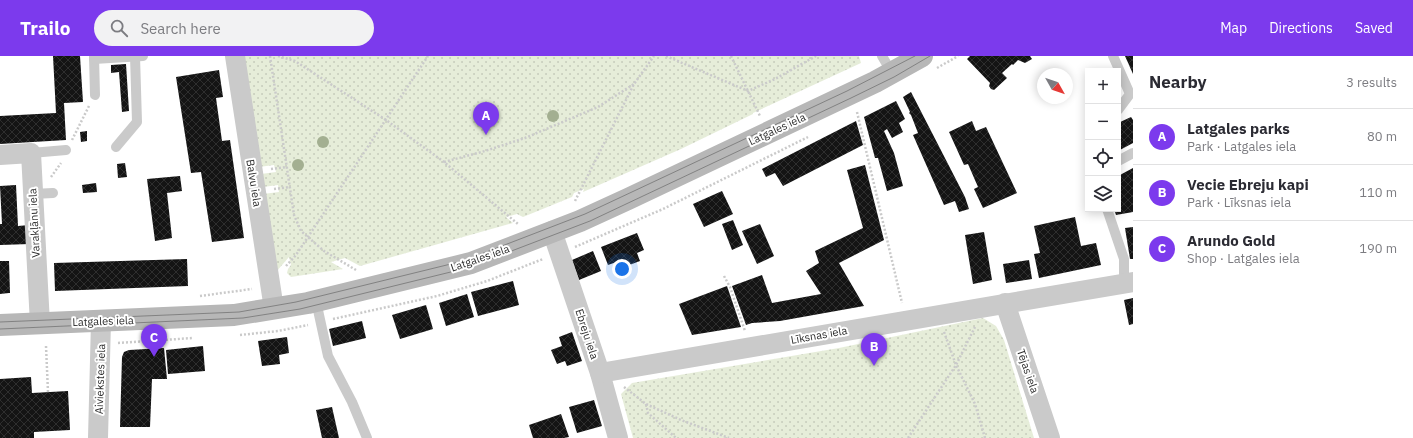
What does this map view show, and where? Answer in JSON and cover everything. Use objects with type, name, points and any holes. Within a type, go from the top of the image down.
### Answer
[{"type":"street","name":"Balvu iela","points":[[235,56],[274,309]]},
{"type":"street","name":"Latgales iela","points":[[0,325],[234,315],[316,301],[471,263],[580,221],[875,82],[887,65],[922,56]]},
{"type":"street","points":[[0,154],[31,153]]},
{"type":"street","name":"Varakļānu iela","points":[[31,153],[40,324]]},
{"type":"street","name":"Ebreju iela","points":[[552,231],[601,376],[618,438]]},
{"type":"street","name":"Līksnas iela","points":[[601,376],[906,320],[1129,283]]},
{"type":"street","name":"Tējas iela","points":[[1005,303],[1050,438]]},
{"type":"street","name":"Aiviekstes iela","points":[[98,438],[101,321]]},
{"type":"lane","points":[[116,147],[137,122],[135,56]]},
{"type":"lane","points":[[95,94],[94,57],[143,56]]},
{"type":"lane","points":[[1113,56],[1130,94],[1121,106]]},
{"type":"lane","points":[[31,153],[66,150]]},
{"type":"lane","points":[[1121,160],[1133,154]]},
{"type":"lane","points":[[33,194],[52,193]]},
{"type":"lane","points":[[1108,212],[1124,259],[1129,283]]},
{"type":"lane","points":[[316,301],[328,356],[352,402],[366,438]]},
{"type":"path","points":[[270,56],[294,215],[301,231],[324,251],[356,270]]},
{"type":"path","points":[[278,56],[295,61],[386,120],[444,162],[518,224]]},
{"type":"path","points":[[270,285],[296,255],[428,56]]},
{"type":"path","points":[[575,201],[634,84],[654,56]]},
{"type":"path","points":[[666,56],[748,91],[775,79],[816,56]]},
{"type":"path","points":[[731,56],[760,117]]},
{"type":"path","points":[[444,162],[485,151],[547,129],[598,107],[634,84]]},
{"type":"path","points":[[857,112],[906,320]]},
{"type":"path","points":[[724,276],[730,287],[738,310]]},
{"type":"path","points":[[908,438],[956,365],[985,307]]},
{"type":"path","points":[[938,315],[956,365],[975,404],[985,438]]},
{"type":"path","points":[[46,346],[48,392]]},
{"type":"path","points":[[601,376],[625,387],[646,404],[681,420],[729,438]]},
{"type":"path","points":[[646,404],[648,413],[676,438]]},
{"type":"green space","points":[[243,56],[859,56],[861,63],[753,113],[681,149],[583,192],[584,189],[574,193],[572,197],[523,217],[517,214],[506,217],[513,223],[360,266],[345,258],[331,262],[343,269],[291,277],[287,273],[291,265],[289,257],[276,272],[263,194],[279,192],[278,185],[263,187],[261,174],[276,172],[274,165],[259,167]]},
{"type":"green space","points":[[983,318],[996,326],[1004,340],[1034,438],[633,438],[621,394],[632,383],[839,348]]},
{"type":"building","points":[[53,56],[80,56],[83,102],[64,103],[66,140],[0,144],[0,116],[56,113]]},
{"type":"building","points":[[970,56],[1030,56],[1032,59],[1025,63],[1018,60],[1013,65],[1012,64],[1002,73],[1007,78],[994,90],[991,89],[989,86],[990,83],[967,59]]},
{"type":"building","points":[[1125,56],[1133,56],[1133,74]]},
{"type":"building","points":[[126,64],[129,111],[122,112],[119,72],[111,73],[111,65]]},
{"type":"building","points":[[219,70],[223,97],[216,98],[222,141],[230,140],[244,238],[212,242],[201,172],[191,173],[176,77]]},
{"type":"building","points":[[911,92],[965,197],[969,209],[959,212],[955,201],[944,205],[913,135],[918,133],[903,97]]},
{"type":"building","points":[[896,101],[905,119],[899,123],[903,132],[892,138],[887,129],[884,131],[894,153],[903,186],[887,191],[878,158],[875,158],[864,117]]},
{"type":"building","points":[[1131,117],[1133,120],[1133,143],[1121,149],[1121,140],[1121,122]]},
{"type":"building","points":[[856,121],[863,145],[783,186],[775,173],[766,177],[762,169]]},
{"type":"building","points":[[972,121],[976,131],[986,127],[1017,193],[983,208],[974,189],[978,187],[968,164],[964,165],[949,132]]},
{"type":"building","points":[[87,131],[87,141],[81,142],[80,132]]},
{"type":"building","points":[[125,163],[127,177],[118,178],[117,164]]},
{"type":"building","points":[[865,165],[884,240],[839,263],[864,306],[780,321],[752,323],[746,325],[732,286],[762,275],[772,303],[821,294],[806,271],[819,263],[815,251],[863,228],[847,170]]},
{"type":"building","points":[[1133,168],[1133,212],[1116,215],[1115,212],[1121,212],[1121,174]]},
{"type":"building","points":[[180,176],[182,191],[167,193],[172,238],[155,241],[147,179]]},
{"type":"building","points":[[96,183],[97,192],[83,193],[82,185]]},
{"type":"building","points":[[16,185],[18,226],[29,225],[30,244],[0,245],[0,224],[2,224],[0,186]]},
{"type":"building","points":[[722,191],[733,214],[704,227],[693,204]]},
{"type":"building","points":[[1075,217],[1081,246],[1096,243],[1101,265],[1039,278],[1034,254],[1040,253],[1034,226]]},
{"type":"building","points":[[733,220],[743,245],[732,250],[722,224]]},
{"type":"building","points":[[760,224],[774,256],[757,264],[742,231]]},
{"type":"building","points":[[1133,227],[1133,259],[1130,259],[1125,228]]},
{"type":"building","points":[[984,232],[992,280],[973,284],[965,235]]},
{"type":"building","points":[[637,233],[644,250],[637,253],[640,261],[624,267],[622,260],[608,265],[601,247]]},
{"type":"building","points":[[593,251],[601,271],[579,280],[572,260]]},
{"type":"building","points":[[187,259],[188,286],[55,291],[54,263]]},
{"type":"building","points":[[1029,260],[1032,279],[1006,283],[1003,264]]},
{"type":"building","points":[[0,261],[9,261],[10,293],[0,294]]},
{"type":"building","points":[[513,281],[519,305],[478,316],[471,292]]},
{"type":"building","points":[[727,286],[741,327],[692,335],[679,304]]},
{"type":"building","points":[[467,294],[474,317],[446,326],[439,303]]},
{"type":"building","points":[[1133,298],[1133,324],[1129,325],[1124,300]]},
{"type":"building","points":[[426,305],[433,329],[400,339],[392,315]]},
{"type":"building","points":[[362,321],[366,338],[333,346],[329,329]]},
{"type":"building","points":[[572,332],[582,361],[567,366],[565,361],[557,364],[551,350],[562,346],[559,337]]},
{"type":"building","points":[[287,337],[289,353],[279,355],[280,364],[262,366],[258,341]]},
{"type":"building","points":[[203,346],[205,371],[168,374],[166,350]]},
{"type":"building","points":[[164,348],[167,379],[152,379],[150,427],[120,427],[122,357],[124,352],[129,350]]},
{"type":"building","points":[[31,377],[32,393],[68,391],[70,430],[34,432],[34,438],[0,438],[0,379]]},
{"type":"building","points":[[594,400],[602,426],[577,433],[569,407]]},
{"type":"building","points":[[332,407],[339,438],[322,438],[316,410]]},
{"type":"building","points":[[561,414],[569,437],[533,438],[529,425]]},
{"type":"tram line","points":[[0,322],[239,312],[296,302],[463,261],[585,214],[847,91],[915,56]]},
{"type":"tram line","points":[[0,329],[243,318],[300,309],[467,268],[590,221],[851,98],[894,77],[930,56]]},
{"type":"place","name":"Latgales parks","points":[[486,135]]},
{"type":"place","name":"Arundo Gold","points":[[154,357]]},
{"type":"place","name":"Vecie Ebreju kapi","points":[[874,366]]}]
